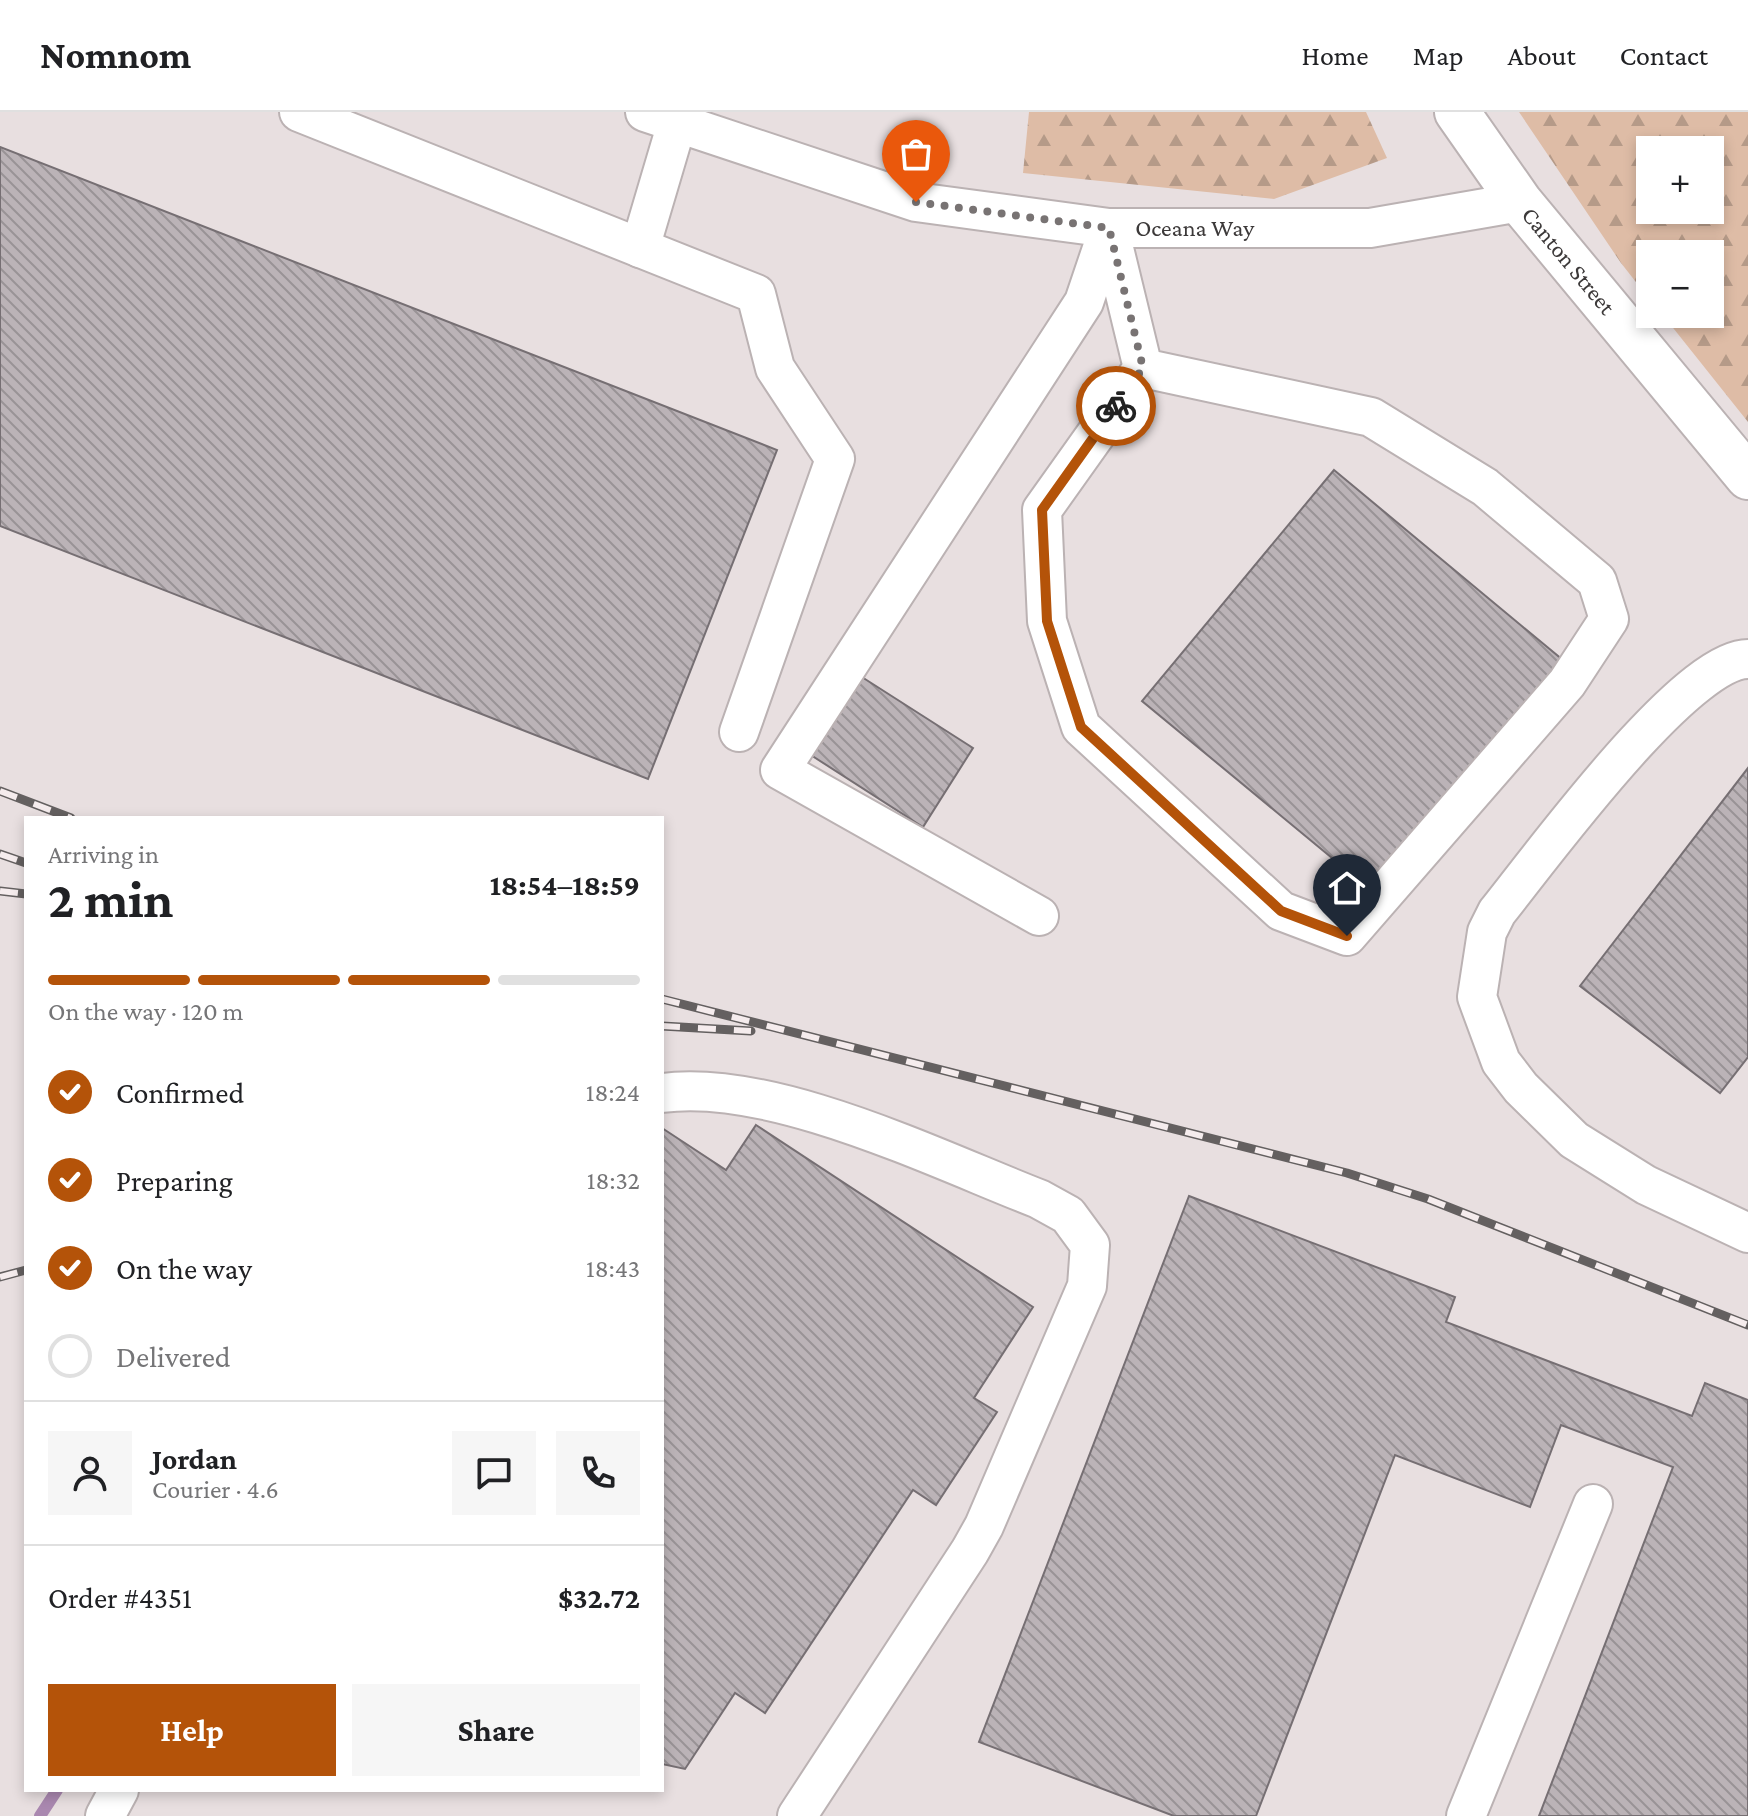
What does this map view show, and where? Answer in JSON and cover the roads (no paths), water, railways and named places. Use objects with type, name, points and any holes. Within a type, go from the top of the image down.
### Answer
[{"type":"main road","name":"Canton Street","points":[[1457,112],[1520,202],[1748,477]]},
{"type":"lane","points":[[299,112],[756,294],[775,368],[835,459],[739,732]]},
{"type":"lane","points":[[640,248],[665,116]]},
{"type":"lane","name":"Oceana Way","points":[[665,116],[916,202],[1109,228],[1370,228],[1520,202]]},
{"type":"lane","points":[[1109,228],[1143,368],[1042,510],[1047,621],[1081,727],[1281,911],[1347,936],[1567,683],[1609,619],[1597,581],[1485,487],[1371,417],[1143,368]]},
{"type":"lane","points":[[1039,916],[780,770],[1084,302],[1109,228]]},
{"type":"lane","points":[[1748,659],[1723,665],[1694,685],[1651,724],[1497,912],[1487,932],[1477,997],[1501,1062],[1521,1088],[1574,1140],[1646,1185],[1748,1233]]},
{"type":"lane","points":[[664,1093],[713,1093],[756,1099],[832,1119],[1039,1199],[1068,1215],[1090,1245],[1087,1286],[984,1526],[797,1816]]},
{"type":"lane","points":[[1466,1816],[1593,1504]]},
{"type":"lane","points":[[105,1816],[118,1792]]},
{"type":"waterway","points":[[40,1816],[56,1792]]},
{"type":"railway","points":[[0,791],[66,816]]},
{"type":"railway","points":[[0,854],[24,862]]},
{"type":"railway","points":[[0,891],[24,894]]},
{"type":"railway","points":[[664,1000],[1347,1173],[1428,1199],[1748,1325]]},
{"type":"railway","points":[[664,1026],[751,1031]]},
{"type":"railway","points":[[0,1277],[24,1271]]}]
